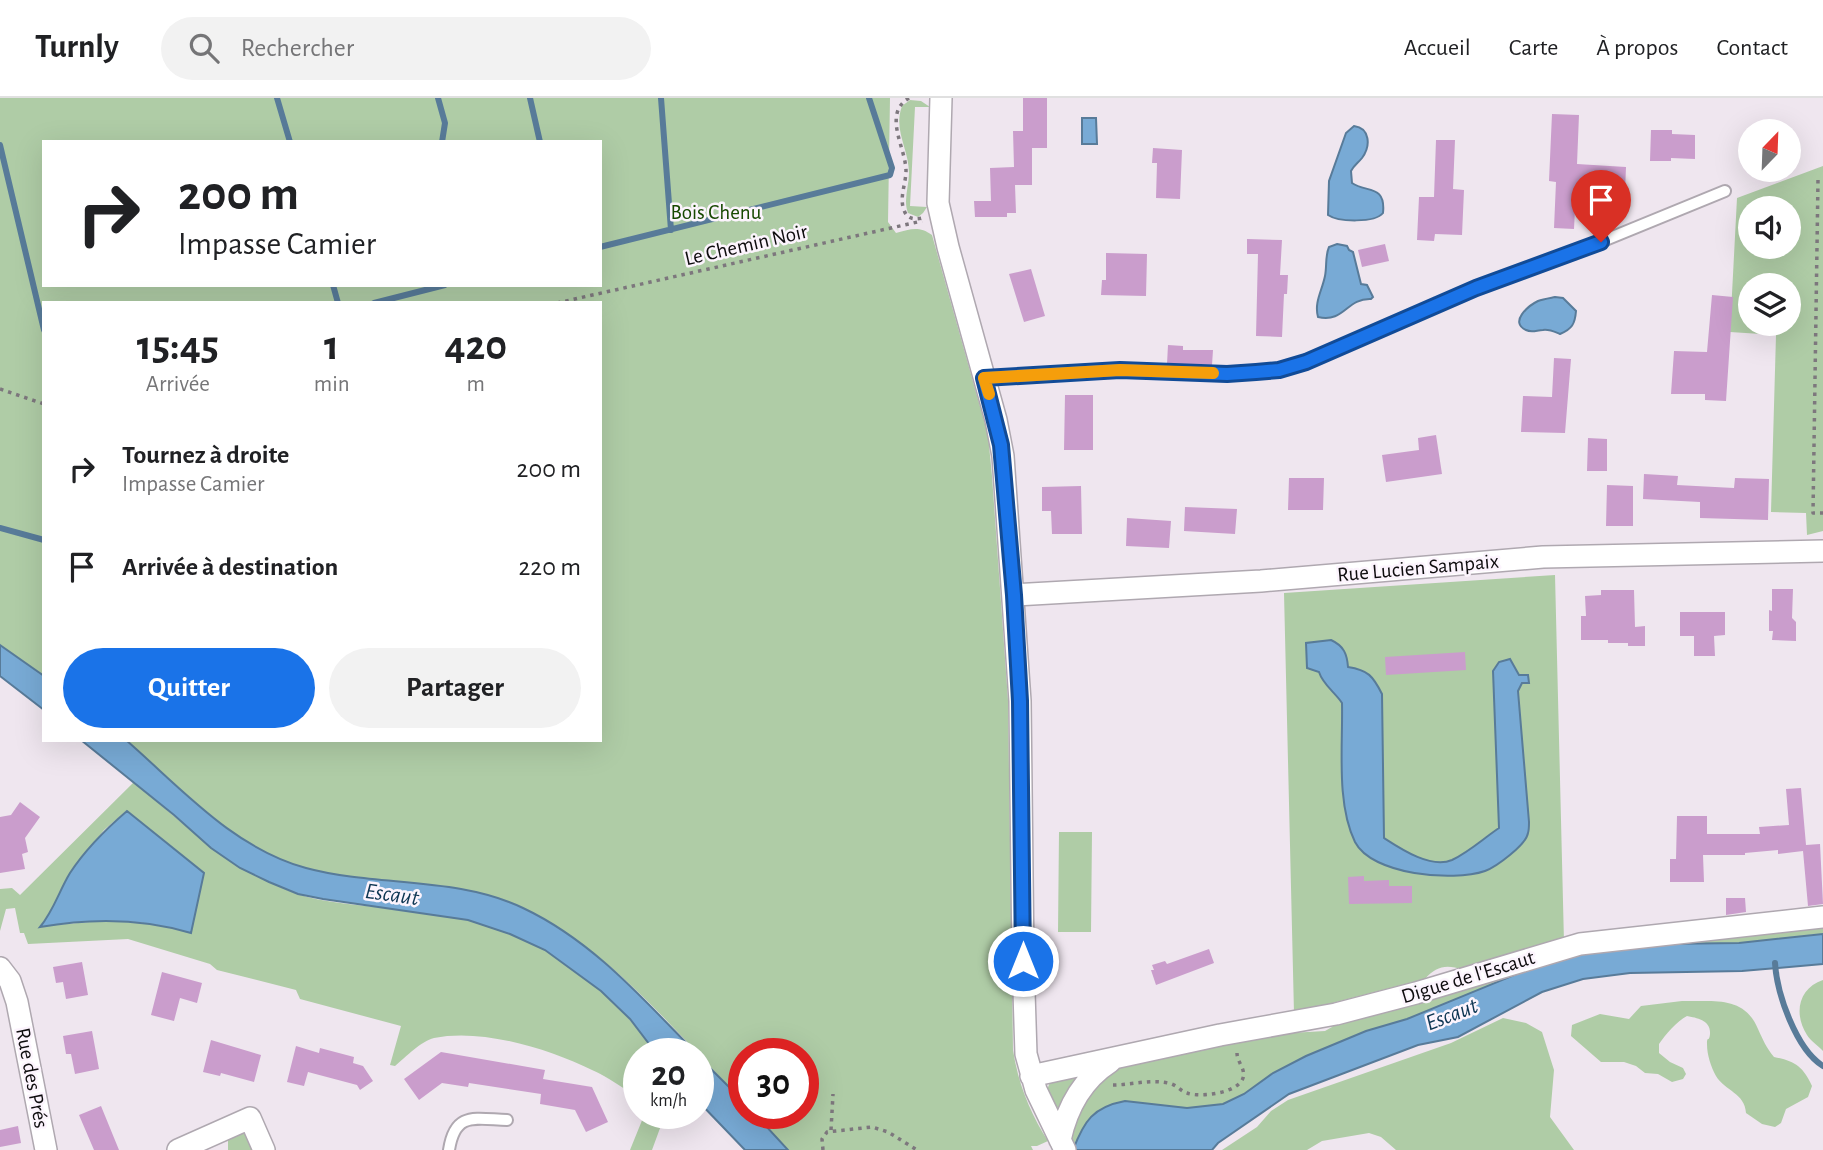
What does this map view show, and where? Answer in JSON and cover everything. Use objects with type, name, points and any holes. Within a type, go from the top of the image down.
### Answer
[{"type":"street","points":[[941,98],[937,193],[940,213],[1001,445],[1020,701],[1026,1054],[1031,1076],[1063,1145]]},
{"type":"street","name":"Rue Lucien Sampaix","points":[[1014,595],[1261,581],[1543,556],[1823,551]]},
{"type":"street","name":"Digue de l'Escaut","points":[[1031,1076],[1246,1030],[1336,1014],[1580,944],[1823,917]]},
{"type":"street","name":"Rue des Prés","points":[[0,968],[14,991],[46,1150]]},
{"type":"street","name":"Digue de l'Escaut","points":[[1063,1145],[1066,1117],[1078,1094],[1095,1073],[1117,1058]]},
{"type":"street","points":[[177,1150],[216,1142],[250,1118],[264,1150]]},
{"type":"lane","points":[[984,378],[1120,370],[1227,374],[1279,370],[1306,362],[1476,288],[1576,252],[1725,191]]},
{"type":"lane","points":[[449,1150],[452,1133],[460,1124],[474,1119],[507,1120]]},
{"type":"path","points":[[903,225],[906,215],[902,206],[905,162],[896,130],[900,104],[909,98]]},
{"type":"path","points":[[1818,180],[1813,513],[1823,513]]},
{"type":"path","points":[[906,215],[918,219],[940,213]]},
{"type":"path","name":"Le Chemin Noir","points":[[566,301],[903,225],[940,213]]},
{"type":"path","points":[[0,389],[42,403]]},
{"type":"path","points":[[1105,1084],[1170,1083],[1196,1096],[1229,1090],[1239,1085],[1243,1077],[1243,1069],[1236,1056],[1246,1030]]},
{"type":"path","points":[[831,1130],[833,1094]]},
{"type":"path","points":[[823,1150],[821,1144],[824,1135],[831,1130],[879,1128],[917,1150]]},
{"type":"green space","name":"Bois Chenu","points":[[0,98],[890,98],[888,222],[896,233],[915,229],[932,235],[988,435],[1008,700],[1013,1050],[1026,1097],[1048,1141],[1031,1146],[1033,1150],[788,1150],[769,1129],[819,1129],[819,1038],[728,1038],[728,1085],[714,1070],[714,1038],[683,1038],[615,971],[556,926],[524,908],[471,891],[333,874],[280,859],[231,831],[128,742],[602,742],[602,301],[42,301],[42,675],[0,645]]},
{"type":"green space","points":[[910,100],[921,101],[930,107],[915,107],[910,206],[927,207],[918,217],[908,213],[906,198],[909,173],[899,123],[902,106]]},
{"type":"green space","points":[[1823,166],[1823,531],[1807,535],[1806,513],[1771,512],[1776,336],[1801,336],[1801,273],[1738,273],[1738,333],[1730,332],[1737,198],[1738,259],[1801,259],[1801,196],[1742,196],[1780,182],[1801,182],[1801,174]]},
{"type":"green space","points":[[1555,575],[1564,942],[1463,970],[1442,967],[1425,979],[1294,1013],[1284,593]]},
{"type":"green space","points":[[134,782],[228,859],[295,893],[330,902],[469,920],[524,939],[550,953],[598,988],[645,1038],[623,1038],[623,1088],[575,1062],[536,1048],[494,1038],[434,1038],[419,1046],[395,1066],[390,1065],[401,1026],[300,999],[296,990],[217,970],[210,964],[128,939],[28,944],[24,933],[20,933],[15,908],[6,909],[0,931],[0,889],[12,888],[20,895]],"holes":[[[126,811],[204,873],[167,926],[115,920],[41,926],[51,913],[71,872],[104,830]]]},
{"type":"green space","points":[[1059,832],[1092,832],[1091,932],[1058,932]]},
{"type":"green space","points":[[1823,924],[1823,934],[1739,943],[1661,944],[1366,1031],[1306,1056],[1223,1104],[1187,1108],[1126,1101],[1105,1107],[1086,1123],[1073,1150],[1070,1142],[1076,1112],[1104,1077],[1119,1068],[1273,1034],[1325,1031],[1337,1020],[1570,950]]},
{"type":"green space","points":[[1823,980],[1823,1051],[1807,1035],[1800,1018],[1800,1010],[1808,989]]},
{"type":"green space","points":[[1682,1001],[1716,1001],[1736,1005],[1745,1010],[1774,1057],[1787,1060],[1805,1074],[1812,1086],[1808,1097],[1786,1109],[1781,1123],[1775,1127],[1762,1124],[1746,1113],[1738,1096],[1716,1076],[1708,1052],[1710,1029],[1703,1020],[1687,1016],[1683,1018],[1659,1044],[1659,1053],[1683,1068],[1686,1074],[1683,1079],[1672,1082],[1624,1062],[1601,1062],[1571,1036],[1572,1025],[1600,1014],[1629,1019],[1641,1006]]},
{"type":"green space","points":[[1503,1018],[1526,1023],[1542,1032],[1554,1070],[1550,1117],[1574,1150],[1396,1150],[1381,1137],[1369,1133],[1322,1141],[1307,1150],[1222,1150],[1257,1127],[1271,1111],[1288,1100],[1451,1043]]},
{"type":"green space","points":[[1082,1071],[1061,1107],[1054,1107],[1046,1092],[1051,1080]]},
{"type":"green space","points":[[639,1129],[660,1129],[652,1150],[630,1150]]},
{"type":"green space","points":[[242,1132],[252,1145],[251,1150],[228,1150],[228,1138]]},
{"type":"water","points":[[1082,118],[1096,118],[1097,144],[1082,144]]},
{"type":"water","points":[[1354,126],[1363,130],[1368,143],[1362,158],[1351,171],[1352,183],[1378,193],[1383,204],[1383,213],[1372,219],[1340,219],[1328,215],[1329,181],[1346,133]]},
{"type":"water","points":[[1337,244],[1347,246],[1353,252],[1361,284],[1367,285],[1373,297],[1356,302],[1334,317],[1318,317],[1318,301],[1328,250]]},
{"type":"water","points":[[1563,298],[1576,311],[1574,323],[1570,328],[1560,334],[1547,330],[1528,331],[1521,327],[1519,323],[1522,314],[1538,301]]},
{"type":"water","points":[[1331,640],[1344,651],[1348,667],[1369,675],[1382,694],[1384,838],[1416,856],[1435,862],[1458,857],[1499,828],[1493,671],[1499,662],[1510,659],[1519,675],[1528,675],[1529,683],[1522,683],[1518,691],[1529,829],[1526,838],[1510,855],[1485,871],[1454,876],[1395,869],[1364,853],[1355,842],[1345,810],[1342,703],[1323,681],[1319,672],[1307,668],[1306,643]]},
{"type":"water","points":[[0,645],[42,675],[42,708],[0,676]]},
{"type":"water","name":"Escaut","points":[[83,742],[128,742],[231,831],[280,859],[333,874],[471,891],[523,908],[548,921],[595,954],[681,1038],[645,1038],[630,1019],[601,991],[545,950],[510,934],[468,920],[298,894],[240,868],[211,848]]},
{"type":"water","points":[[127,811],[204,873],[191,933],[153,924],[116,921],[40,927],[76,864],[96,840]]},
{"type":"water","name":"Escaut","points":[[1823,934],[1823,964],[1742,971],[1630,973],[1583,979],[1542,992],[1458,1037],[1418,1045],[1289,1094],[1218,1143],[1212,1150],[1073,1150],[1086,1123],[1105,1107],[1125,1101],[1187,1108],[1223,1104],[1306,1056],[1366,1031],[1407,1019],[1529,969],[1572,955],[1661,944],[1739,943]]},
{"type":"water","points":[[714,1072],[728,1086],[728,1129],[769,1129],[788,1150],[745,1150],[714,1118]]},
{"type":"building","points":[[1023,98],[1047,98],[1047,148],[1032,148],[1032,185],[1015,185],[1016,213],[1007,213],[1007,217],[975,217],[974,201],[991,201],[990,168],[1014,167],[1013,131],[1023,131]]},
{"type":"building","points":[[1552,114],[1579,115],[1577,164],[1626,167],[1625,192],[1576,190],[1574,229],[1554,228],[1556,182],[1549,181]]},
{"type":"building","points":[[1651,130],[1672,130],[1672,134],[1695,135],[1695,159],[1650,161]]},
{"type":"building","points":[[1436,140],[1455,140],[1453,189],[1464,190],[1462,235],[1435,234],[1434,241],[1417,240],[1419,197],[1434,197]]},
{"type":"building","points":[[1153,148],[1182,150],[1180,199],[1156,198],[1157,163],[1152,163]]},
{"type":"building","points":[[1247,239],[1282,240],[1280,275],[1288,275],[1287,294],[1284,294],[1282,337],[1256,336],[1258,254],[1247,254]]},
{"type":"building","points":[[1385,244],[1389,261],[1362,267],[1358,250]]},
{"type":"building","points":[[1106,253],[1147,254],[1146,296],[1101,295],[1102,280],[1106,280]]},
{"type":"building","points":[[1031,269],[1045,316],[1024,322],[1009,274]]},
{"type":"building","points":[[1712,295],[1733,297],[1726,401],[1705,400],[1705,394],[1671,394],[1674,351],[1707,352]]},
{"type":"building","points":[[1168,345],[1183,346],[1183,350],[1213,350],[1212,365],[1167,364]]},
{"type":"building","points":[[1554,358],[1571,359],[1565,433],[1521,432],[1523,396],[1552,397]]},
{"type":"building","points":[[1065,395],[1093,395],[1093,450],[1064,450]]},
{"type":"building","points":[[1436,435],[1442,474],[1386,482],[1382,455],[1419,450],[1418,438]]},
{"type":"building","points":[[1588,438],[1607,439],[1607,471],[1587,471]]},
{"type":"building","points":[[1644,474],[1678,476],[1677,485],[1734,488],[1735,478],[1769,479],[1768,520],[1700,518],[1700,502],[1643,499]]},
{"type":"building","points":[[1289,478],[1324,478],[1323,510],[1288,510]]},
{"type":"building","points":[[1607,485],[1633,486],[1633,526],[1606,526]]},
{"type":"building","points":[[1081,486],[1082,534],[1052,534],[1051,511],[1042,511],[1042,487]]},
{"type":"building","points":[[1185,507],[1237,509],[1235,534],[1184,531]]},
{"type":"building","points":[[1127,518],[1171,521],[1169,548],[1126,546]]},
{"type":"building","points":[[1772,589],[1793,589],[1792,618],[1796,622],[1796,641],[1772,640],[1769,610],[1772,611]]},
{"type":"building","points":[[1601,590],[1634,590],[1635,627],[1645,626],[1645,646],[1608,643],[1608,640],[1581,640],[1581,616],[1586,616],[1585,596],[1601,595]]},
{"type":"building","points":[[1680,612],[1725,612],[1725,635],[1714,636],[1715,656],[1694,656],[1694,636],[1680,636]]},
{"type":"building","points":[[1465,652],[1466,670],[1386,675],[1385,657]]},
{"type":"building","points":[[1801,788],[1806,845],[1820,844],[1823,904],[1808,906],[1803,851],[1703,855],[1704,882],[1670,882],[1670,859],[1676,859],[1677,816],[1707,816],[1707,834],[1760,834],[1759,827],[1789,825],[1786,789]]},
{"type":"building","points":[[20,802],[40,817],[25,838],[28,852],[22,854],[25,869],[0,873],[0,817],[11,815]]},
{"type":"building","points":[[1364,876],[1364,881],[1389,880],[1389,886],[1412,886],[1412,903],[1349,904],[1348,877]]},
{"type":"building","points":[[1726,898],[1745,898],[1746,912],[1726,915]]},
{"type":"building","points":[[1209,949],[1214,963],[1156,985],[1152,965],[1165,961],[1167,964]]},
{"type":"building","points":[[82,962],[88,995],[66,999],[63,982],[56,983],[53,967]]},
{"type":"building","points":[[162,972],[202,983],[197,1003],[180,998],[174,1021],[151,1015]]},
{"type":"building","points":[[92,1031],[99,1069],[75,1074],[71,1054],[66,1054],[63,1036]]},
{"type":"building","points":[[211,1040],[261,1055],[254,1082],[221,1073],[220,1076],[203,1072]]},
{"type":"building","points":[[296,1046],[319,1053],[320,1048],[354,1057],[353,1063],[363,1066],[373,1081],[360,1090],[357,1085],[308,1072],[304,1086],[287,1082]]},
{"type":"building","points":[[441,1052],[545,1070],[543,1079],[592,1087],[608,1122],[586,1132],[575,1110],[540,1104],[541,1094],[469,1083],[468,1087],[442,1083],[419,1100],[404,1079]]},
{"type":"building","points":[[101,1106],[119,1150],[94,1150],[79,1115]]},
{"type":"building","points":[[18,1126],[21,1143],[0,1147],[0,1130]]},
{"type":"waterway","points":[[277,98],[289,140]]},
{"type":"waterway","points":[[438,98],[445,123],[442,140]]},
{"type":"waterway","points":[[530,98],[540,140]]},
{"type":"waterway","points":[[661,98],[671,230]]},
{"type":"waterway","points":[[602,247],[890,175],[892,168],[869,98]]},
{"type":"waterway","points":[[0,145],[42,322]]},
{"type":"waterway","points":[[334,287],[337,301]]},
{"type":"waterway","points":[[382,301],[437,287]]},
{"type":"waterway","points":[[0,528],[42,539]]},
{"type":"waterway","points":[[1775,963],[1784,1005],[1796,1034],[1813,1058],[1823,1066]]},
{"type":"slow traffic","points":[[989,394],[984,378],[1120,370],[1213,373]]},
{"type":"route","points":[[1023,961],[1020,701],[1014,595],[1001,445],[984,378],[1080,371],[1227,374],[1279,370],[1306,362],[1476,288],[1601,242]]}]
